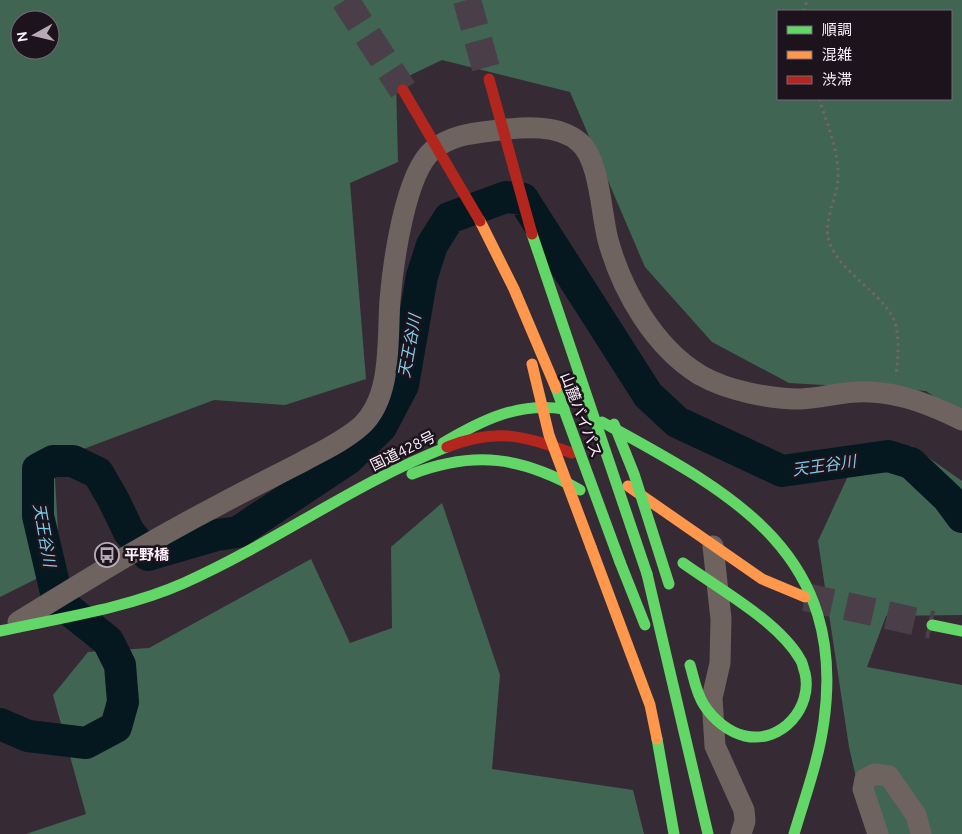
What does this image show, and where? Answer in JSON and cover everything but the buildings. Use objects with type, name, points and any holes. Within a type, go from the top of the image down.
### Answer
[{"type":"main road","name":"山麓バイパス","points":[[489,79],[525,212],[647,574],[708,834]]},
{"type":"main road","name":"山麓バイパス","points":[[403,90],[493,246],[535,337],[656,654],[693,768]]},
{"type":"main road","points":[[514,288],[523,319],[545,426],[650,704],[666,776],[674,834]]},
{"type":"main road","points":[[560,318],[598,390]]},
{"type":"main road","points":[[412,461],[480,421],[504,411],[526,406],[550,406],[579,414],[630,436],[737,503],[772,534],[788,553],[810,592],[817,610],[826,649],[827,697],[819,745],[794,834]]},
{"type":"main road","points":[[609,413],[634,474],[670,589]]},
{"type":"main road","name":"国道428号","points":[[2,632],[96,610],[182,584],[245,554],[412,461],[465,440],[506,435],[533,439],[562,448],[594,464],[762,579],[805,597]]},
{"type":"main road","points":[[245,554],[285,539],[422,470],[464,458],[486,458],[529,466],[572,485],[781,633],[794,646],[803,661],[807,678],[808,697],[802,711],[792,724],[778,732],[763,736],[747,736],[730,731],[717,721],[705,706],[688,661]]},
{"type":"main road","points":[[932,625],[962,631]]},
{"type":"street","points":[[2,632],[125,555],[318,453],[363,424],[375,407],[382,386],[390,335],[390,301],[396,261],[406,204],[416,173],[431,151],[463,134],[517,128],[537,128],[562,132],[582,143],[592,162],[608,241],[633,302],[662,341],[682,361],[702,376],[732,388],[769,396],[801,399],[866,391],[895,394],[928,405],[962,420]]},
{"type":"street","points":[[713,546],[721,619],[720,663],[712,698],[715,746],[744,810],[745,821],[741,834]]},
{"type":"street","points":[[878,834],[862,789],[865,779],[875,774],[889,776],[916,815],[921,834]]},
{"type":"path","points":[[819,100],[832,136],[838,180],[830,210],[828,237],[842,264],[893,316],[899,351],[895,394]]},
{"type":"green space","points":[[0,0],[962,0],[962,415],[926,391],[789,383],[712,342],[645,267],[570,92],[442,60],[396,82],[398,162],[350,183],[366,379],[285,405],[214,400],[54,460],[60,567],[0,597]]},
{"type":"green space","points":[[912,446],[962,481],[962,615],[886,616],[867,667],[962,685],[962,834],[869,834],[849,747],[818,541],[855,461]]},
{"type":"green space","points":[[442,503],[500,675],[492,769],[633,790],[644,834],[26,834],[86,814],[53,695],[88,652],[149,648],[311,559],[350,643],[392,628],[391,547]]},
{"type":"waterway","name":"天王谷川","points":[[0,724],[28,736],[86,743],[116,727],[123,702],[120,665],[108,641],[58,601],[38,516],[38,469],[53,461],[73,461],[98,473],[129,532],[148,555],[217,535],[238,532],[348,459],[381,427],[403,385],[422,276],[432,245],[449,218],[506,197],[523,199],[648,395],[677,422],[782,471],[888,456],[911,463],[948,498],[962,517]]},
{"type":"tunnel","points":[[345,0],[403,90]]},
{"type":"tunnel","points":[[467,0],[489,79]]},
{"type":"tunnel","points":[[805,597],[932,625]]},
{"type":"traffic: fast","points":[[532,234],[647,574]]},
{"type":"traffic: fast","points":[[556,388],[620,562]]},
{"type":"traffic: fast","points":[[443,443],[486,420],[501,415],[531,408],[564,409]]},
{"type":"traffic: fast","points":[[602,422],[694,474],[735,503],[770,534],[798,570],[817,612],[826,662],[822,735],[794,834]]},
{"type":"traffic: fast","points":[[614,424],[634,474],[669,584]]},
{"type":"traffic: fast","points":[[0,631],[117,606],[184,583],[250,550],[347,495],[447,447]]},
{"type":"traffic: fast","points":[[412,474],[435,466],[457,462],[498,461],[538,470],[580,490]]},
{"type":"traffic: fast","points":[[620,562],[645,625]]},
{"type":"traffic: fast","points":[[683,563],[747,606],[778,632],[790,645],[801,661],[805,673],[806,686],[804,698],[792,720],[782,729],[759,737],[745,736],[727,728],[716,720],[708,710],[699,696],[690,665]]},
{"type":"traffic: fast","points":[[647,574],[708,834]]},
{"type":"traffic: fast","points":[[932,625],[962,631]]},
{"type":"traffic: fast","points":[[657,739],[674,834]]},
{"type":"traffic: slow","points":[[480,221],[514,289],[556,388]]},
{"type":"traffic: slow","points":[[532,364],[549,435],[591,547]]},
{"type":"traffic: slow","points":[[628,486],[762,579],[805,597]]},
{"type":"traffic: slow","points":[[591,547],[650,705],[657,739]]},
{"type":"traffic: jam","points":[[489,79],[532,234]]},
{"type":"traffic: jam","points":[[403,90],[480,221]]},
{"type":"traffic: jam","points":[[447,447],[481,437],[510,436],[539,442],[572,453]]},
{"type":"place","name":"平野橋","points":[[107,555]]}]
